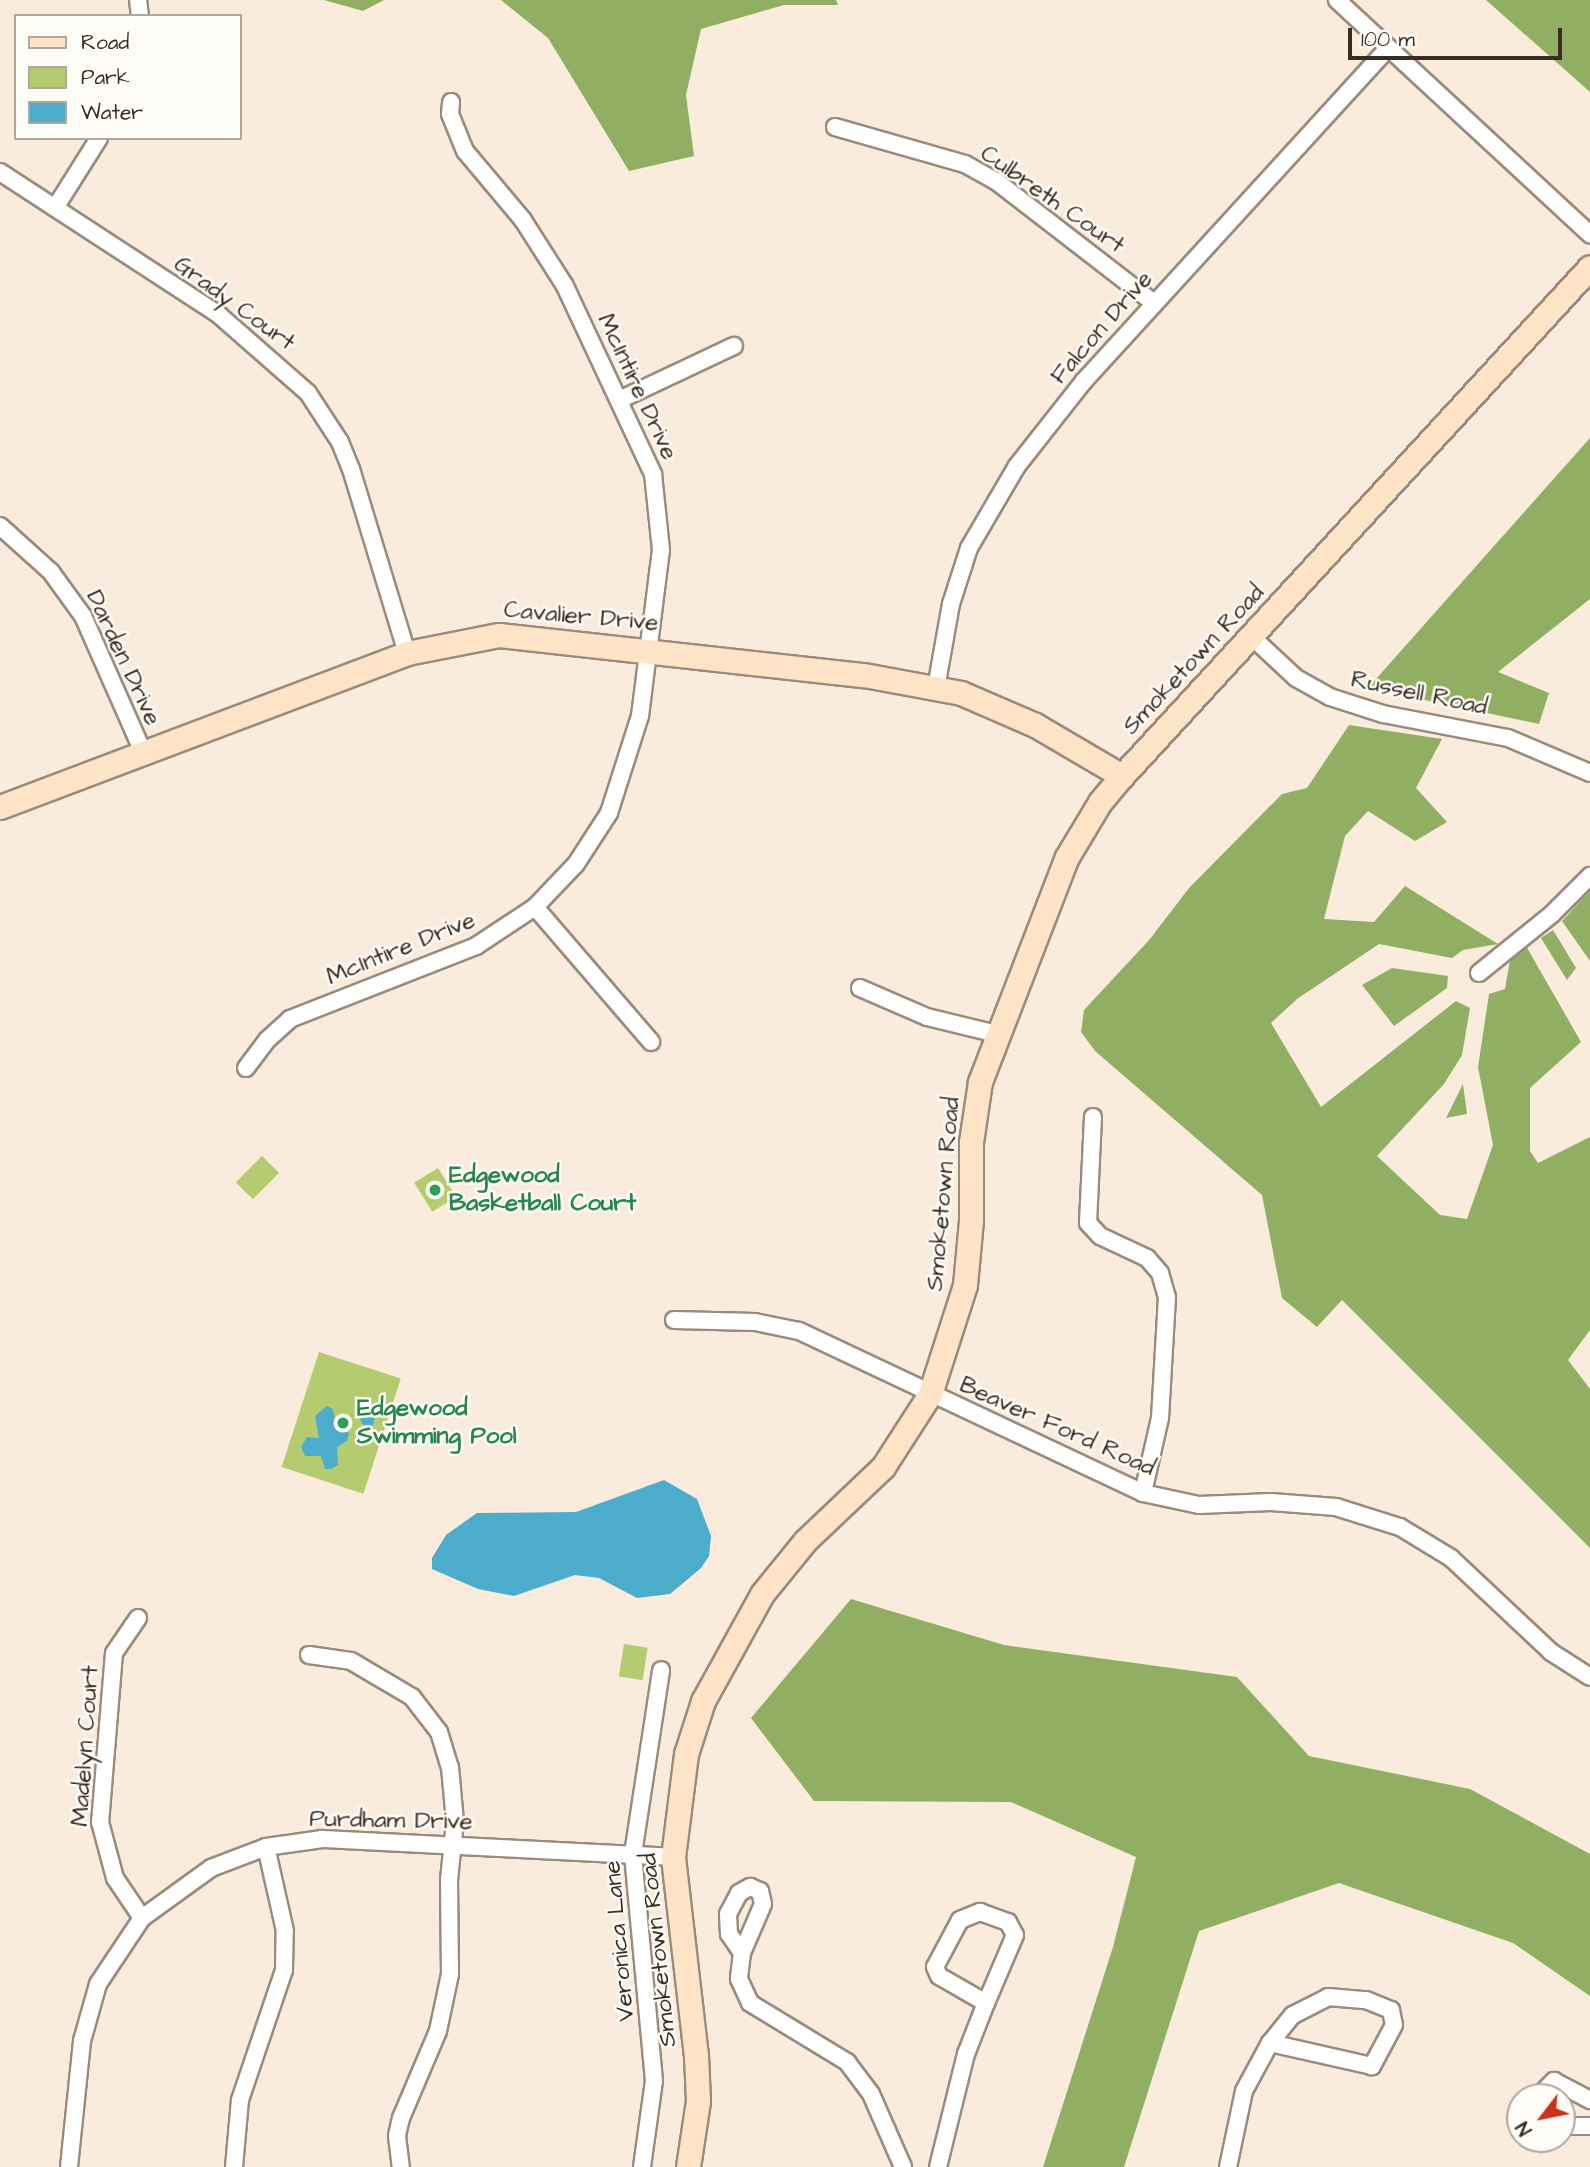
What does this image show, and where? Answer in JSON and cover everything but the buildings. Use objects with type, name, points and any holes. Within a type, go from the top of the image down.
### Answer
[{"type":"main road","name":"Smoketown Road","points":[[688,2167],[698,2101],[696,2056],[673,1857],[687,1754],[703,1701],[732,1644],[785,1563],[883,1467],[930,1394],[965,1285],[974,1111],[997,1034],[1067,857],[1100,802],[1122,776],[1252,638],[1590,267]]},
{"type":"main road","name":"Cavalier Drive","points":[[0,807],[407,653],[499,635],[649,648],[961,693],[1035,725],[1122,776]]},
{"type":"street","points":[[1337,0],[1590,234]]},
{"type":"street","name":"Falcon Drive","points":[[936,688],[951,604],[978,527],[1038,439],[1154,303],[1387,48]]},
{"type":"street","name":"McIntire Drive","points":[[246,1068],[267,1040],[290,1019],[476,946],[535,907],[576,864],[609,813],[633,750],[661,550],[659,499],[646,454],[546,252],[465,151],[450,114],[451,102]]},
{"type":"street","name":"Culbreth Court","points":[[835,127],[965,164],[996,181],[1154,303]]},
{"type":"street","points":[[55,208],[98,140]]},
{"type":"street","name":"Grady Court","points":[[0,172],[219,315],[309,393],[331,425],[351,469],[407,653]]},
{"type":"street","points":[[619,400],[734,346]]},
{"type":"street","name":"Darden Drive","points":[[0,526],[51,572],[83,616],[142,752]]},
{"type":"street","name":"Russell Road","points":[[1252,638],[1296,678],[1330,697],[1383,714],[1508,738],[1590,773]]},
{"type":"street","points":[[1479,973],[1552,914],[1590,876]]},
{"type":"street","points":[[535,907],[651,1042]]},
{"type":"street","points":[[860,988],[927,1017],[997,1034]]},
{"type":"street","points":[[1093,1117],[1088,1223],[1100,1236],[1147,1258],[1160,1273],[1167,1297],[1160,1418],[1143,1493]]},
{"type":"street","name":"Beaver Ford Road","points":[[674,1320],[755,1322],[799,1331],[1143,1493],[1225,1507],[1315,1505],[1400,1527],[1451,1558],[1550,1652],[1590,1677]]},
{"type":"street","name":"Madelyn Court","points":[[138,1618],[114,1653],[100,1822],[115,1878],[142,1918]]},
{"type":"street","points":[[309,1655],[351,1661],[374,1671],[412,1697],[428,1715],[450,1767],[454,1845],[446,2003],[401,2118],[397,2136],[401,2167]]},
{"type":"street","name":"Veronica Lane","points":[[642,2167],[654,2081],[633,1854],[661,1670]]},
{"type":"street","name":"Purdham Drive","points":[[69,2167],[88,2009],[107,1965],[142,1918],[211,1868],[265,1847],[322,1839],[673,1857]]},
{"type":"street","points":[[234,2167],[240,2100],[284,1970],[285,1931],[265,1847]]},
{"type":"street","points":[[938,2167],[966,2054],[1014,1935],[1004,1920],[971,1913],[960,1920],[936,1972],[986,2003]]},
{"type":"street","points":[[742,1953],[739,1979],[750,2003],[847,2062],[871,2094],[903,2167]]},
{"type":"street","points":[[1228,2167],[1244,2091],[1270,2043],[1293,2015],[1328,1997],[1386,2006],[1394,2017],[1378,2060],[1366,2067],[1270,2043]]},
{"type":"green space","points":[[324,0],[384,0],[363,11]]},
{"type":"green space","points":[[501,0],[836,0],[838,5],[784,5],[701,29],[686,95],[694,156],[629,171],[548,38]]},
{"type":"green space","points":[[1486,0],[1590,0],[1590,92]]},
{"type":"green space","points":[[1590,438],[1590,599],[1498,672],[1549,693],[1539,724],[1368,688]]},
{"type":"green space","points":[[1349,725],[1442,739],[1416,788],[1447,822],[1415,841],[1368,811],[1345,836],[1324,919],[1374,922],[1405,886],[1498,944],[1463,950],[1452,958],[1379,944],[1297,999],[1271,1023],[1321,1107],[1456,1001],[1470,1008],[1462,1055],[1444,1084],[1377,1156],[1440,1215],[1467,1219],[1493,1145],[1478,1067],[1489,994],[1505,989],[1510,960],[1526,946],[1581,1042],[1530,1088],[1530,1151],[1538,1163],[1590,1137],[1590,1330],[1568,1360],[1590,1389],[1590,1548],[1342,1300],[1317,1327],[1282,1298],[1262,1195],[1095,1051],[1081,1032],[1084,1010],[1150,939],[1189,888],[1282,794],[1307,788]]},
{"type":"green space","points":[[1590,891],[1590,961],[1562,921]]},
{"type":"green space","points":[[1553,930],[1576,968],[1567,980],[1541,938]]},
{"type":"green space","points":[[1392,968],[1448,976],[1447,988],[1394,1026],[1362,985]]},
{"type":"green space","points":[[1463,1084],[1467,1114],[1446,1118]]},
{"type":"green space","points":[[262,1156],[279,1173],[253,1199],[236,1182]]},
{"type":"green space","name":"Edgewood Basketball Court","points":[[438,1168],[456,1197],[432,1212],[414,1183]]},
{"type":"green space","name":"Edgewood Swimming Pool","points":[[319,1352],[401,1379],[363,1494],[282,1467]]},
{"type":"green space","points":[[851,1599],[1004,1645],[1237,1677],[1309,1756],[1470,1789],[1590,1854],[1590,1996],[1513,1943],[1339,1883],[1199,1931],[1124,2167],[1043,2167],[1113,1947],[1136,1857],[1011,1802],[814,1801],[751,1718]]},
{"type":"green space","points":[[624,1644],[648,1648],[643,1680],[619,1677]]},
{"type":"water","points":[[327,1406],[333,1409],[336,1425],[349,1433],[347,1441],[337,1447],[338,1465],[331,1469],[325,1469],[321,1456],[305,1456],[301,1447],[307,1437],[319,1438],[315,1416]]},
{"type":"water","points":[[365,1406],[375,1418],[372,1427],[362,1424],[358,1412]]},
{"type":"water","points":[[664,1480],[697,1499],[711,1536],[709,1556],[701,1568],[670,1594],[637,1598],[599,1578],[575,1575],[514,1596],[478,1589],[432,1569],[432,1558],[446,1535],[477,1513],[576,1512]]},
{"type":"place","name":"Edgewood Basketball Court","points":[[435,1190]]},
{"type":"place","name":"Edgewood Swimming Pool","points":[[343,1423]]}]
